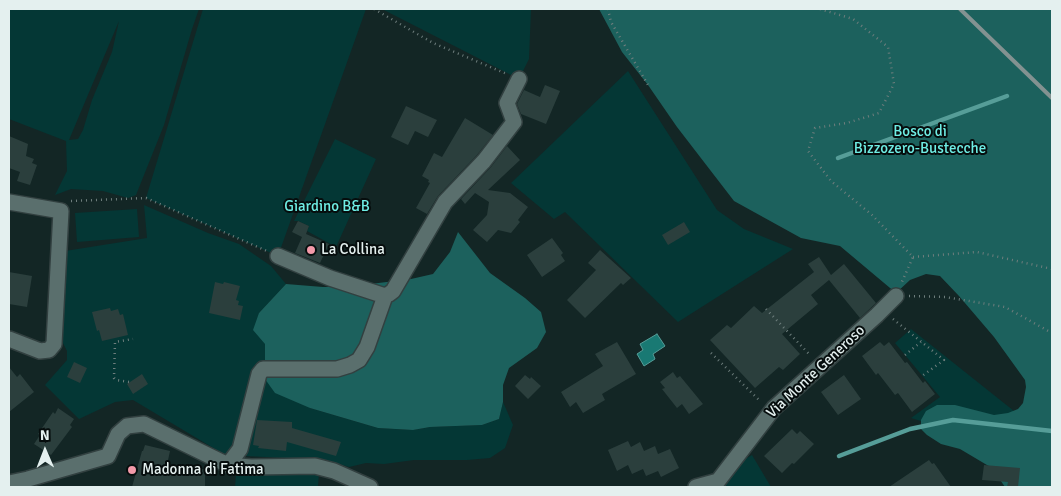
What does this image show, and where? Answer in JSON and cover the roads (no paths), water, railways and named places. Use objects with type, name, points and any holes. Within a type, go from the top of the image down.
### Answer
[{"type":"street","points":[[228,465],[240,449],[259,374],[263,370],[336,369],[359,360],[367,347],[385,296],[393,291],[445,202],[484,161],[514,122],[507,103],[519,79]]},
{"type":"street","points":[[9,202],[61,210],[54,344],[49,350],[40,351],[9,339]]},
{"type":"street","points":[[278,256],[330,278],[385,296]]},
{"type":"street","name":"Via Monte Generoso","points":[[696,487],[718,481],[771,412],[896,296]]},
{"type":"street","points":[[9,483],[28,480],[108,456],[118,434],[127,426],[144,424],[228,465],[250,467],[315,466],[334,471],[370,487]]},
{"type":"waterway","points":[[838,158],[1007,96]]},
{"type":"waterway","points":[[839,456],[910,429],[953,420],[1052,431]]},
{"type":"railway","points":[[960,9],[1052,98]]},
{"type":"place","name":"La Collina","points":[[311,250]]},
{"type":"place","name":"Madonna di Fatima","points":[[132,470]]},
{"type":"park label","name":"Bosco di Bizzozero-Bustecche","points":[[920,140]]},
{"type":"park label","name":"Giardino B&B","points":[[327,207]]}]
